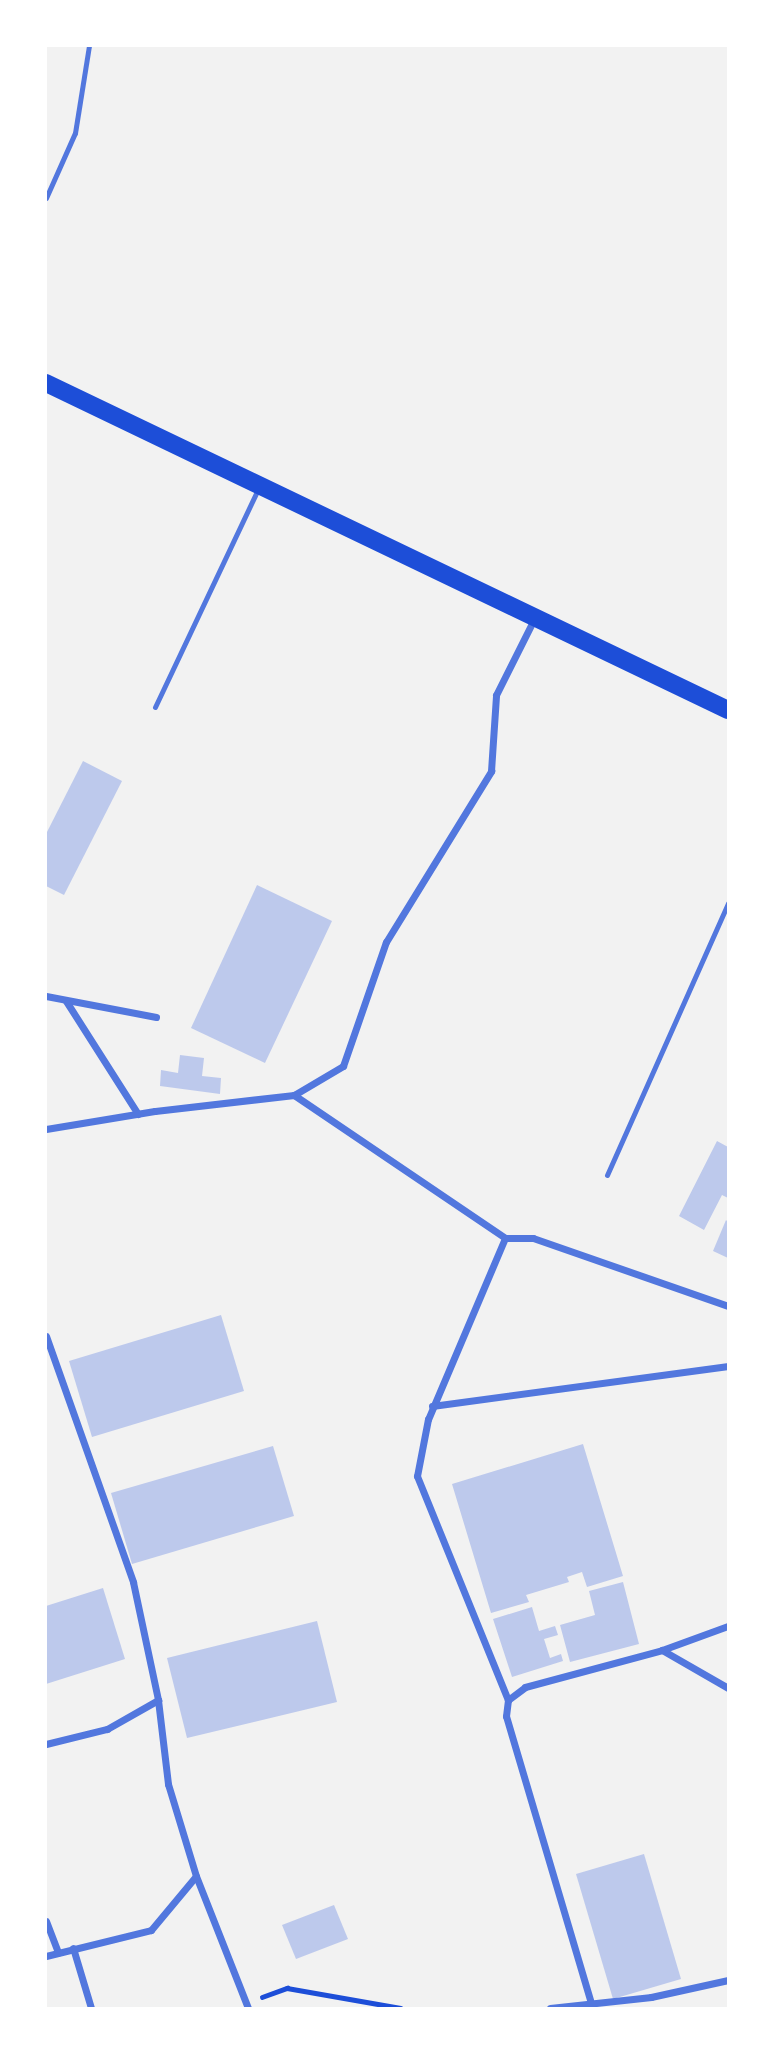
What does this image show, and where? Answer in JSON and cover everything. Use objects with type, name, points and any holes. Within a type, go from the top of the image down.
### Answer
[{"type":"main road","points":[[46,383],[729,710]]},
{"type":"street","points":[[46,1129],[138,1114],[294,1096],[343,1066],[386,942],[491,771],[496,695],[534,618]]},
{"type":"street","points":[[46,996],[156,1017]]},
{"type":"street","points":[[66,1001],[138,1114]]},
{"type":"street","points":[[294,1096],[505,1238],[533,1238],[729,1306]]},
{"type":"street","points":[[505,1238],[432,1406],[417,1476],[508,1700],[506,1716],[591,2003]]},
{"type":"street","points":[[46,1336],[133,1582],[158,1700],[168,1784],[196,1876],[248,2008]]},
{"type":"street","points":[[432,1406],[729,1366]]},
{"type":"street","points":[[508,1700],[525,1687],[662,1650],[729,1626]]},
{"type":"street","points":[[662,1650],[729,1688]]},
{"type":"street","points":[[46,1744],[107,1729],[158,1700]]},
{"type":"street","points":[[46,1956],[151,1930],[196,1876]]},
{"type":"street","points":[[46,1921],[58,1952]]},
{"type":"street","points":[[73,1948],[90,2008]]},
{"type":"street","points":[[550,2008],[651,1997],[729,1980]]},
{"type":"street","points":[[651,1997],[652,2008]]},
{"type":"lane","points":[[46,198],[75,133],[89,46]]},
{"type":"lane","points":[[155,707],[260,486]]},
{"type":"lane","points":[[607,1175],[729,903]]},
{"type":"path","points":[[261,1997],[287,1988],[400,2008]]},
{"type":"building","points":[[83,761],[122,781],[64,895],[46,886],[46,834]]},
{"type":"building","points":[[257,885],[332,921],[265,1063],[191,1028]]},
{"type":"building","points":[[180,1055],[204,1058],[202,1076],[221,1078],[220,1094],[160,1086],[161,1070],[178,1073]]},
{"type":"building","points":[[717,1141],[728,1147],[728,1198],[722,1195],[704,1230],[679,1216]]},
{"type":"building","points":[[726,1220],[728,1222],[728,1258],[713,1251]]},
{"type":"building","points":[[221,1315],[244,1391],[92,1437],[69,1361]]},
{"type":"building","points":[[583,1444],[623,1576],[587,1587],[582,1572],[567,1577],[569,1582],[526,1595],[529,1602],[491,1613],[452,1484]]},
{"type":"building","points":[[273,1446],[294,1516],[132,1564],[111,1493]]},
{"type":"building","points":[[623,1582],[639,1644],[570,1662],[560,1625],[595,1615],[589,1591]]},
{"type":"building","points":[[103,1588],[125,1659],[46,1684],[46,1606]]},
{"type":"building","points":[[532,1607],[539,1631],[555,1626],[558,1635],[544,1639],[550,1658],[561,1654],[563,1661],[512,1677],[493,1619]]},
{"type":"building","points":[[317,1621],[337,1702],[187,1738],[167,1658]]},
{"type":"building","points":[[644,1854],[681,1979],[613,1999],[576,1874]]},
{"type":"building","points":[[334,1905],[348,1939],[296,1959],[282,1925]]}]
